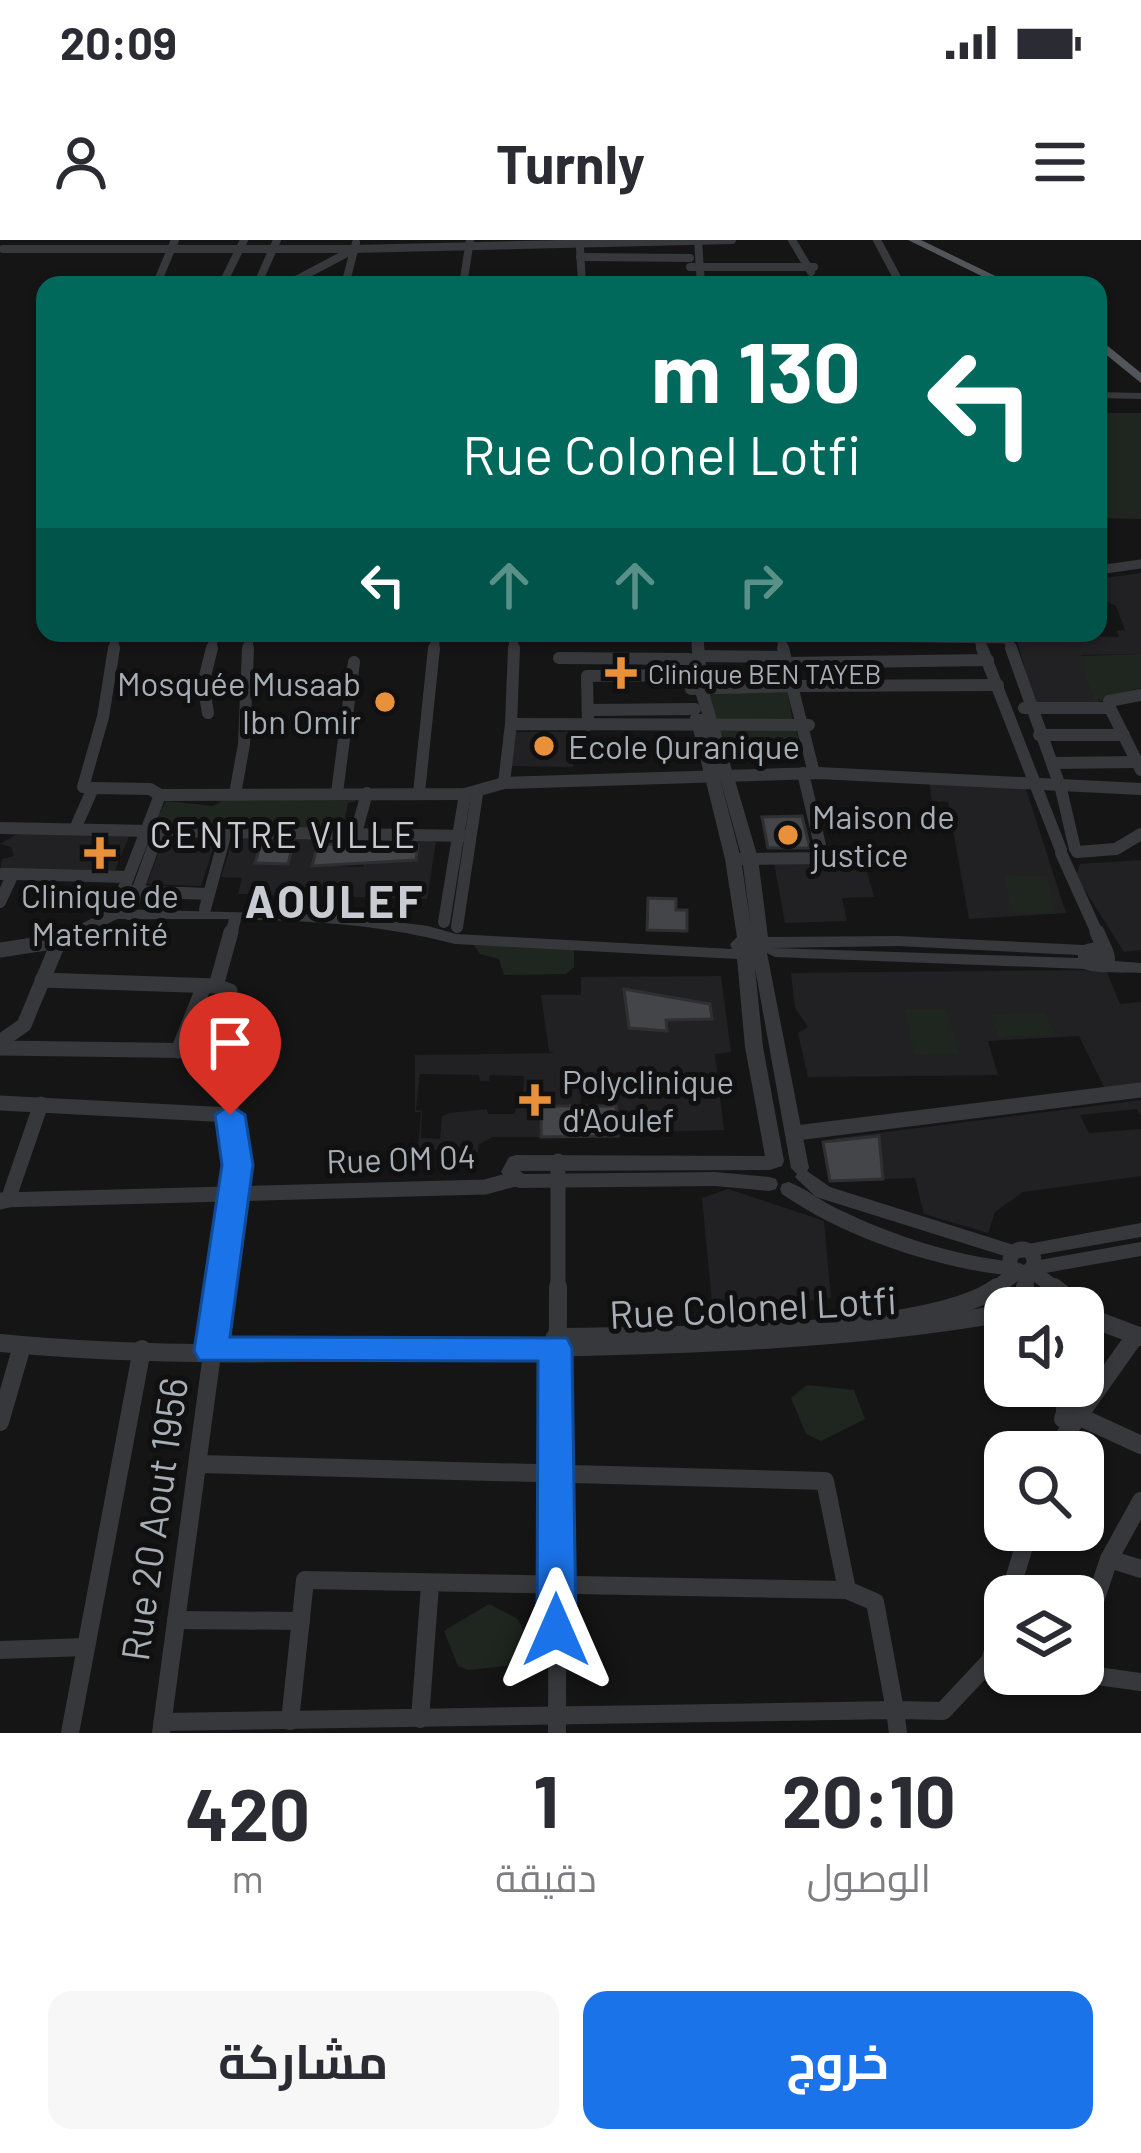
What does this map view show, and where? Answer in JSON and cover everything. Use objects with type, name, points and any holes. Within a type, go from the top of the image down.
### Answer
[{"type":"main road","points":[[913,240],[993,276]]},
{"type":"main road","points":[[943,240],[999,276]]},
{"type":"main road","points":[[1107,346],[1141,375]]},
{"type":"street","points":[[160,276],[175,240]]},
{"type":"street","points":[[227,276],[244,240]]},
{"type":"street","points":[[261,276],[278,240]]},
{"type":"street","points":[[4,249],[273,250],[732,240]]},
{"type":"street","points":[[796,240],[815,276]]},
{"type":"street","points":[[877,240],[897,276]]},
{"type":"street","points":[[694,241],[696,275]]},
{"type":"street","points":[[581,276],[584,242]]},
{"type":"street","points":[[464,276],[470,243]]},
{"type":"street","points":[[300,276],[356,245]]},
{"type":"street","points":[[348,276],[356,245]]},
{"type":"street","points":[[580,257],[696,275],[756,276]]},
{"type":"street","points":[[696,275],[756,276]]},
{"type":"street","points":[[1107,392],[1141,393]]},
{"type":"street","points":[[1107,572],[1141,566]]},
{"type":"street","points":[[115,642],[104,717],[82,787],[150,789],[160,795],[471,794],[504,783],[603,784],[808,773],[920,775],[1062,794],[1141,789]]},
{"type":"street","points":[[208,713],[203,684],[213,642]]},
{"type":"street","points":[[235,794],[244,744],[249,642]]},
{"type":"street","points":[[419,794],[424,708],[435,642]]},
{"type":"street","points":[[504,783],[514,642]]},
{"type":"street","points":[[692,642],[694,709],[705,727]]},
{"type":"street","points":[[741,859],[823,858],[805,725],[781,642]]},
{"type":"street","points":[[851,642],[864,686]]},
{"type":"street","points":[[980,642],[1069,854],[1098,956]]},
{"type":"street","points":[[1009,642],[1028,709],[1062,794],[1069,854]]},
{"type":"street","points":[[559,658],[792,686],[998,685]]},
{"type":"street","points":[[588,658],[588,725]]},
{"type":"street","points":[[587,676],[694,674],[784,660],[988,660]]},
{"type":"street","points":[[338,793],[354,662]]},
{"type":"street","points":[[694,674],[741,859],[751,948],[754,1048],[785,1174],[812,1210],[992,1268],[1141,1249]]},
{"type":"street","points":[[1052,763],[1139,766],[1109,701],[1141,695]]},
{"type":"street","points":[[1007,709],[1110,707]]},
{"type":"street","points":[[588,710],[694,709]]},
{"type":"street","points":[[511,724],[805,725]]},
{"type":"street","points":[[1039,735],[1131,741]]},
{"type":"street","points":[[75,829],[92,788]]},
{"type":"street","points":[[356,833],[367,793]]},
{"type":"street","points":[[449,930],[471,794]]},
{"type":"street","points":[[0,950],[61,938],[126,900],[160,795]]},
{"type":"street","points":[[0,828],[464,836]]},
{"type":"street","points":[[206,907],[226,832]]},
{"type":"street","points":[[1116,849],[1141,834]]},
{"type":"street","points":[[1069,854],[1141,847]]},
{"type":"street","points":[[0,902],[6,874],[126,900],[206,907],[236,915],[751,948],[899,948],[1141,959]]},
{"type":"street","points":[[178,1051],[210,986],[236,915]]},
{"type":"street","points":[[0,1045],[24,1025],[61,938]]},
{"type":"street","points":[[751,948],[780,1046],[796,1133],[785,1174]]},
{"type":"street","points":[[1098,956],[1141,968]]},
{"type":"street","points":[[0,1045],[218,1051],[230,991],[210,986],[42,980]]},
{"type":"street","points":[[754,1048],[780,1046]]},
{"type":"street","name":"Rue 20 Aout 1956","points":[[162,1728],[238,1165],[230,1115],[239,1051],[218,1051]]},
{"type":"street","points":[[796,1133],[1141,1090]]},
{"type":"street","points":[[0,1103],[230,1115]]},
{"type":"street","points":[[2,1201],[41,1104]]},
{"type":"street","points":[[515,1179],[511,1172],[516,1162],[558,1171],[714,1169],[785,1174],[1022,1267],[1050,1287]]},
{"type":"street","points":[[557,1725],[558,1171]]},
{"type":"street","name":"Rue OM 04","points":[[2,1201],[485,1186],[515,1179]]},
{"type":"street","points":[[1022,1267],[1141,1230]]},
{"type":"street","points":[[1022,1267],[1022,1287]]},
{"type":"street","name":"Rue Colonel Lotfi","points":[[745,1337],[907,1317],[975,1300],[1022,1267]]},
{"type":"street","name":"Rue Colonel Lotfi","points":[[0,1343],[211,1351],[745,1337],[914,1330],[984,1317]]},
{"type":"street","points":[[1062,1431],[1070,1413],[1138,1336],[1104,1321]]},
{"type":"street","points":[[0,1422],[22,1346]]},
{"type":"street","points":[[70,1733],[142,1349]]},
{"type":"street","points":[[1070,1407],[1070,1413]]},
{"type":"street","points":[[1070,1413],[1141,1445]]},
{"type":"street","points":[[201,1464],[825,1481],[847,1590]]},
{"type":"street","points":[[1104,1575],[1141,1501]]},
{"type":"street","points":[[1109,1559],[1141,1569]]},
{"type":"street","points":[[290,1721],[304,1580],[847,1590],[875,1602],[898,1733]]},
{"type":"street","points":[[420,1719],[430,1585]]},
{"type":"street","points":[[176,1620],[301,1621]]},
{"type":"street","points":[[0,1650],[86,1647]]},
{"type":"street","points":[[162,1728],[290,1721],[377,1726],[420,1719],[557,1725],[943,1711],[984,1674]]},
{"type":"street","points":[[1104,1677],[1141,1682]]},
{"type":"shaded area","points":[[1107,413],[1141,413],[1141,519],[1107,518]]},
{"type":"shaded area","points":[[1141,573],[1141,654],[1081,655],[1094,699],[1141,691],[1081,706],[1035,705],[1018,642],[1107,642],[1107,637],[1119,637],[1117,631],[1125,630],[1116,606],[1107,602],[1107,578]]},
{"type":"shaded area","points":[[1141,654],[1141,688],[1094,700],[1080,656]]},
{"type":"shaded area","points":[[787,690],[793,722],[716,722],[708,695]]},
{"type":"shaded area","points":[[795,727],[803,755],[731,752],[729,757],[719,730]]},
{"type":"shaded area","name":"Ecole Quranique","points":[[516,732],[575,732],[573,767],[511,766]]},
{"type":"shaded area","points":[[929,781],[1026,789],[1066,913],[969,919],[948,802],[932,801]]},
{"type":"shaded area","points":[[166,801],[213,806],[222,801],[356,801],[348,803],[343,827],[349,828],[152,828]]},
{"type":"shaded area","name":"Clinique de Maternité","points":[[1,830],[130,834],[113,875],[0,872],[2,859],[14,856],[11,847],[0,844],[19,833]]},
{"type":"shaded area","points":[[234,835],[436,842],[427,899],[238,894],[242,878],[221,877]],"holes":[[[320,839],[369,840],[363,867],[313,865]]]},
{"type":"shaded area","points":[[164,837],[190,842],[216,839],[201,886],[147,884]]},
{"type":"shaded area","points":[[1141,860],[1141,950],[1124,952],[1076,876],[1080,864]]},
{"type":"shaded area","points":[[774,863],[865,864],[874,897],[842,898],[847,921],[785,923]]},
{"type":"shaded area","points":[[1004,875],[1047,876],[1056,914],[1012,912]]},
{"type":"shaded area","points":[[474,945],[574,949],[574,967],[566,974],[504,975],[499,959],[480,954]]},
{"type":"shaded area","points":[[1106,970],[1120,1004],[1141,1002],[1141,1085],[1105,1089],[1079,1036],[988,1041],[998,1075],[808,1077],[798,1033],[808,1027],[795,1008],[791,973]]},
{"type":"shaded area","points":[[721,976],[731,1052],[715,1054],[724,1130],[617,1133],[615,1077],[582,1077],[580,1106],[541,1107],[541,1137],[493,1137],[479,1144],[478,1152],[418,1149],[421,1112],[415,1112],[415,1055],[554,1053],[549,1051],[541,995],[581,995],[581,977]],"holes":[[[624,989],[710,1004],[712,1019],[666,1014],[667,1030],[629,1028]],[[420,1074],[479,1075],[480,1081],[489,1081],[490,1075],[524,1076],[523,1094],[516,1094],[515,1114],[488,1114],[487,1109],[450,1113],[442,1116],[440,1139],[421,1138],[422,1111],[416,1110]]]},
{"type":"shaded area","points":[[904,1009],[946,1009],[959,1054],[915,1055]]},
{"type":"shaded area","points":[[1046,1013],[1055,1035],[998,1037],[990,1014]]},
{"type":"shaded area","points":[[1141,1100],[1141,1116],[1137,1109],[1080,1115],[1089,1133],[1141,1129],[1141,1176],[1023,1192],[995,1212],[988,1233],[924,1214],[915,1178],[883,1179],[879,1137],[822,1140]]},
{"type":"shaded area","points":[[728,1189],[824,1221],[831,1298],[713,1313],[702,1198]]},
{"type":"shaded area","points":[[807,1385],[854,1390],[865,1419],[821,1441],[806,1434],[791,1398]]},
{"type":"shaded area","points":[[489,1604],[518,1619],[525,1633],[515,1665],[469,1670],[458,1666],[444,1631]]},
{"type":"building","name":"Maison de justice","points":[[802,816],[810,848],[768,848],[762,817]]},
{"type":"building","points":[[261,843],[293,844],[288,864],[255,863]]},
{"type":"building","points":[[318,844],[418,846],[416,860],[312,866]]},
{"type":"building","points":[[648,898],[676,899],[676,910],[687,910],[687,931],[647,930]]},
{"type":"building","points":[[624,989],[710,1004],[712,1019],[666,1020],[667,1031],[629,1028]]},
{"type":"building","points":[[541,1106],[616,1106],[618,1136],[541,1137]]},
{"type":"building","points":[[879,1136],[883,1179],[830,1181],[823,1142]]},
{"type":"place","name":"Clinique BEN TAYEB","points":[[621,673]]},
{"type":"place","name":"Mosquée Musaab Ibn Omir","points":[[385,702]]},
{"type":"place","name":"Ecole Quranique","points":[[544,746]]},
{"type":"place","name":"Maison de justice","points":[[788,835]]},
{"type":"place","name":"Clinique de Maternité","points":[[100,853]]},
{"type":"place","name":"Polyclinique d'Aoulef","points":[[535,1100]]},
{"type":"district","name":"CENTRE VILLE","points":[[284,833]]},
{"type":"district","name":"AOULEF","points":[[335,900]]},
{"type":"route","points":[[230,1115],[238,1165],[211,1351],[555,1348],[556,1630]]}]
